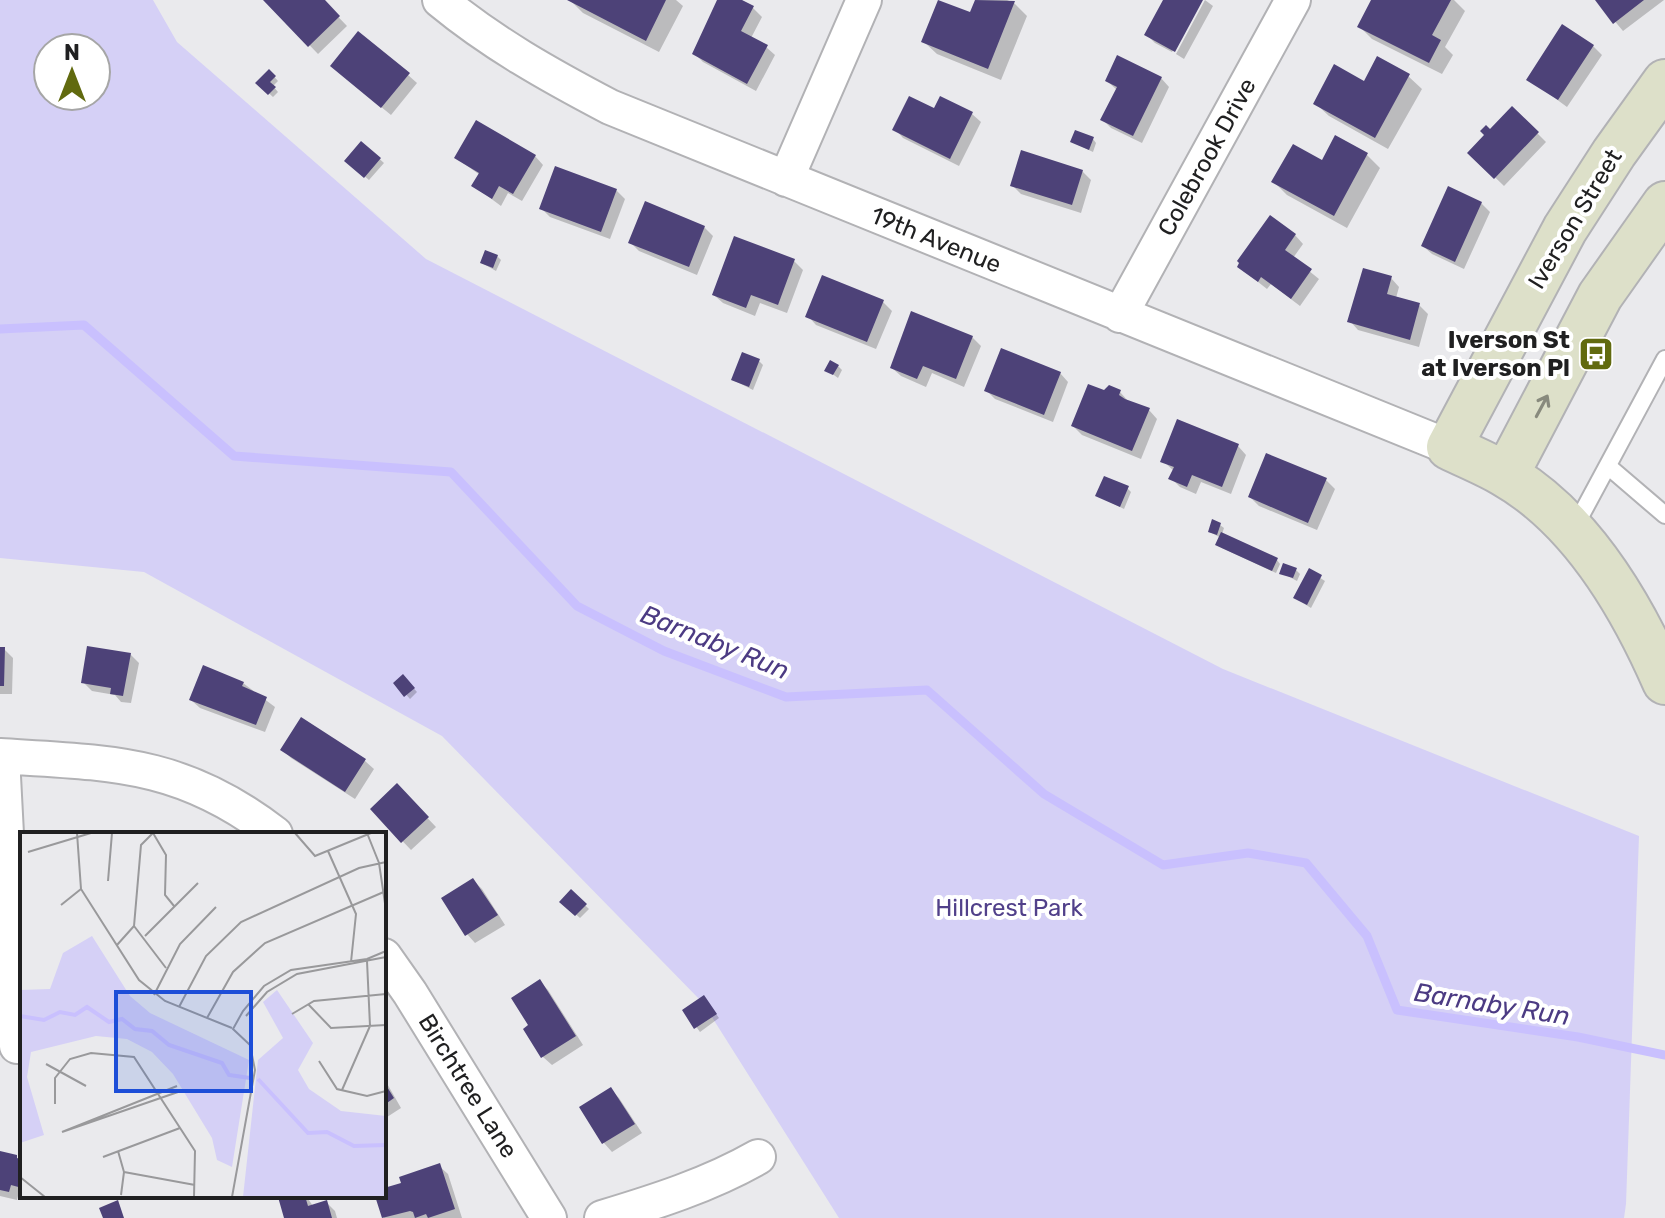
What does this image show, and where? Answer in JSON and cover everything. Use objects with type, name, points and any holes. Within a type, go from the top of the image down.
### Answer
[{"type":"main road","name":"Iverson Street","points":[[1449,447],[1565,229],[1665,82]]},
{"type":"main road","points":[[1506,475],[1600,296],[1665,204]]},
{"type":"main road","points":[[1449,447],[1506,475],[1537,498],[1572,531],[1608,576],[1665,682]]},
{"type":"street","name":"19th Avenue","points":[[440,0],[478,13],[533,67],[610,107],[1449,447]]},
{"type":"street","points":[[786,179],[864,0]]},
{"type":"street","name":"Colebrook Drive","points":[[1120,315],[1293,0]]},
{"type":"street","points":[[17,1046],[1,756],[100,762],[144,769],[176,778],[225,799],[272,832]]},
{"type":"street","name":"Birchtree Lane","points":[[386,959],[549,1218]]},
{"type":"street","points":[[602,1218],[730,1173],[758,1157]]},
{"type":"lane","points":[[1572,531],[1665,359]]},
{"type":"lane","points":[[1609,467],[1665,515]]},
{"type":"green space","name":"Hillcrest Park","points":[[0,0],[153,0],[177,42],[426,259],[1223,669],[1639,836],[1624,1218],[839,1218],[703,1003],[442,736],[144,572],[0,558]]},
{"type":"building","points":[[263,0],[325,0],[340,16],[308,47]]},
{"type":"building","points":[[567,0],[666,0],[646,41]]},
{"type":"building","points":[[717,0],[742,0],[754,6],[741,31],[768,45],[747,84],[692,54]]},
{"type":"building","points":[[938,0],[970,12],[975,0],[1015,1],[988,69],[921,42]]},
{"type":"building","points":[[1163,0],[1203,0],[1175,52],[1144,35]]},
{"type":"building","points":[[1371,0],[1451,0],[1432,35],[1441,40],[1429,63],[1357,27]]},
{"type":"building","points":[[1595,0],[1644,0],[1613,24]]},
{"type":"building","points":[[1562,24],[1594,45],[1558,100],[1526,80]]},
{"type":"building","points":[[358,31],[410,73],[381,108],[330,66]]},
{"type":"building","points":[[1117,55],[1162,77],[1133,136],[1100,120],[1117,87],[1105,81]]},
{"type":"building","points":[[1377,56],[1410,74],[1375,138],[1313,104],[1334,64],[1364,81]]},
{"type":"building","points":[[269,69],[276,76],[270,82],[276,87],[268,95],[255,83]]},
{"type":"building","points":[[909,96],[934,108],[940,96],[973,112],[950,159],[892,130]]},
{"type":"building","points":[[1512,106],[1539,132],[1494,179],[1467,153],[1484,135],[1480,131],[1486,125],[1490,129]]},
{"type":"building","points":[[476,120],[536,155],[513,194],[499,186],[492,199],[471,186],[479,173],[454,158]]},
{"type":"building","points":[[1075,130],[1094,137],[1089,150],[1070,142]]},
{"type":"building","points":[[1335,135],[1368,153],[1334,216],[1271,182],[1293,144],[1322,160]]},
{"type":"building","points":[[361,141],[381,158],[364,178],[344,161]]},
{"type":"building","points":[[1021,150],[1083,170],[1072,205],[1010,186]]},
{"type":"building","points":[[555,166],[617,189],[601,232],[539,209]]},
{"type":"building","points":[[1448,186],[1482,202],[1455,262],[1421,246]]},
{"type":"building","points":[[645,201],[705,226],[689,267],[628,243]]},
{"type":"building","points":[[1270,215],[1296,234],[1285,250],[1312,269],[1291,299],[1261,277],[1258,282],[1237,267],[1237,261]]},
{"type":"building","points":[[734,236],[795,259],[778,305],[751,295],[746,308],[712,295]]},
{"type":"building","points":[[485,250],[498,255],[493,268],[480,263]]},
{"type":"building","points":[[1363,268],[1392,276],[1387,294],[1420,303],[1410,340],[1347,322]]},
{"type":"building","points":[[822,275],[884,300],[867,342],[805,317]]},
{"type":"building","points":[[911,311],[973,336],[956,379],[923,366],[917,379],[890,368]]},
{"type":"building","points":[[1001,348],[1061,372],[1044,415],[984,391]]},
{"type":"building","points":[[742,352],[760,359],[749,387],[731,380]]},
{"type":"building","points":[[830,360],[839,365],[833,375],[824,371]]},
{"type":"building","points":[[1088,384],[1104,390],[1109,385],[1121,390],[1119,395],[1125,399],[1150,408],[1132,451],[1071,426]]},
{"type":"building","points":[[1177,419],[1239,444],[1222,487],[1192,475],[1187,487],[1168,479],[1174,467],[1160,462]]},
{"type":"building","points":[[1266,453],[1327,478],[1308,523],[1248,497]]},
{"type":"building","points":[[1104,476],[1129,486],[1120,507],[1095,496]]},
{"type":"building","points":[[1212,519],[1221,523],[1217,535],[1208,532]]},
{"type":"building","points":[[1221,532],[1278,558],[1272,571],[1215,545]]},
{"type":"building","points":[[1283,563],[1297,568],[1293,578],[1279,574]]},
{"type":"building","points":[[1309,568],[1322,575],[1307,605],[1293,598]]},
{"type":"building","points":[[87,646],[131,653],[123,696],[110,694],[111,688],[81,683]]},
{"type":"building","points":[[0,647],[5,647],[4,686],[0,686]]},
{"type":"building","points":[[203,665],[244,682],[242,686],[267,697],[256,725],[189,700]]},
{"type":"building","points":[[403,674],[415,688],[404,697],[393,683]]},
{"type":"building","points":[[301,717],[366,759],[345,792],[280,750]]},
{"type":"building","points":[[397,783],[429,817],[401,843],[370,809]]},
{"type":"building","points":[[473,878],[498,915],[465,936],[441,898]]},
{"type":"building","points":[[571,889],[587,904],[575,916],[559,902]]},
{"type":"building","points":[[540,979],[576,1036],[541,1058],[523,1029],[528,1025],[511,998]]},
{"type":"building","points":[[704,995],[717,1014],[694,1029],[682,1010]]},
{"type":"building","points":[[386,1085],[394,1098],[386,1104]]},
{"type":"building","points":[[611,1087],[635,1124],[602,1144],[579,1107]]},
{"type":"building","points":[[0,1151],[17,1155],[20,1159],[20,1187],[11,1185],[9,1192],[0,1190]]},
{"type":"building","points":[[440,1163],[455,1209],[428,1218],[426,1214],[415,1218],[410,1211],[382,1218],[376,1198],[386,1198],[386,1187],[401,1183],[399,1177]]},
{"type":"building","points":[[278,1198],[306,1198],[308,1206],[327,1200],[332,1218],[284,1218]]},
{"type":"building","points":[[118,1200],[124,1218],[103,1218],[99,1208]]},
{"type":"waterway","name":"Barnaby Run","points":[[0,329],[84,325],[234,456],[451,472],[577,606],[664,651],[786,697],[927,690],[1044,794],[1163,865],[1248,853],[1306,863],[1367,936],[1397,1010],[1578,1037],[1665,1055]]},
{"type":"place","name":"Iverson St at Iverson Pl","points":[[1596,354]]}]
